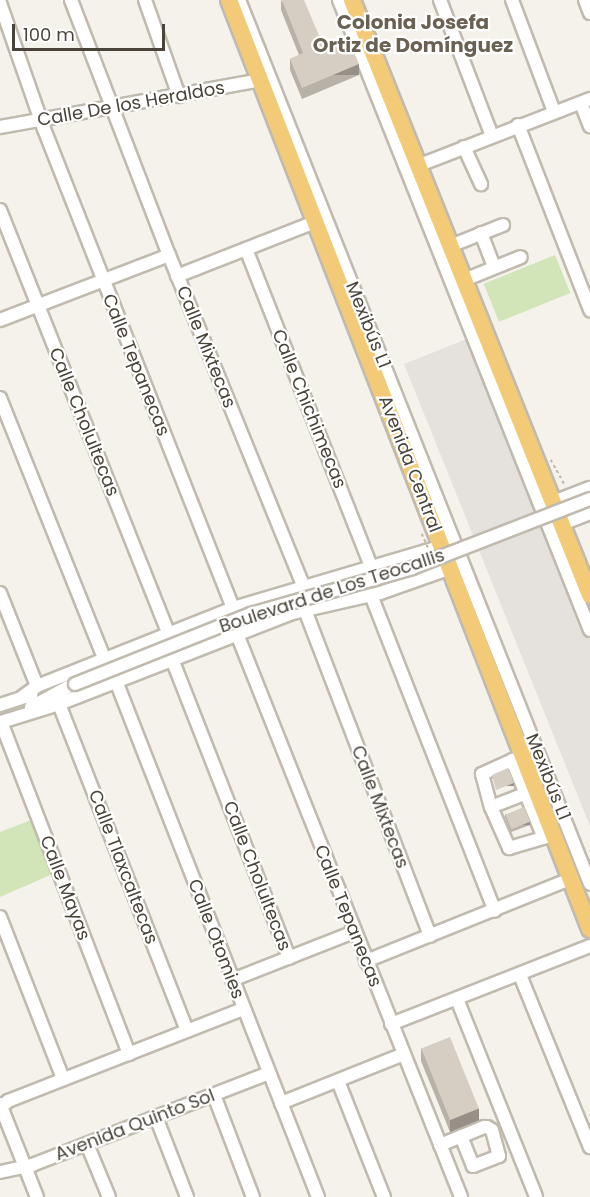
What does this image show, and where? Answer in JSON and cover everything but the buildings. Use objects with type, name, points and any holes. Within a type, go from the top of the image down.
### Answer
[{"type":"highway","name":"Avenida Central","points":[[229,0],[315,222],[436,550],[451,568],[517,758],[548,837],[570,879],[590,929]]},
{"type":"highway","points":[[352,0],[590,595]]},
{"type":"street","name":"Calle Mixtecas","points":[[71,0],[177,276],[303,585]]},
{"type":"street","points":[[145,0],[179,96]]},
{"type":"street","name":"Mexibús L1","points":[[239,0],[590,884]]},
{"type":"street","points":[[339,0],[590,630]]},
{"type":"street","points":[[440,0],[492,136]]},
{"type":"street","points":[[512,0],[554,112]]},
{"type":"street","points":[[585,0],[590,13]]},
{"type":"street","name":"Calle Tepanecas","points":[[0,3],[102,280],[233,608]]},
{"type":"street","name":"Calle De los Heraldos","points":[[0,127],[261,80]]},
{"type":"street","points":[[417,166],[585,101],[590,126]]},
{"type":"street","points":[[518,125],[590,310]]},
{"type":"street","points":[[464,147],[481,184]]},
{"type":"street","name":"Calle Cholultecas","points":[[0,210],[169,634]]},
{"type":"street","points":[[177,276],[315,222]]},
{"type":"street","points":[[450,246],[503,225]]},
{"type":"street","points":[[481,233],[494,267]]},
{"type":"street","name":"Calle Chichimecas","points":[[246,249],[375,569]]},
{"type":"street","points":[[0,320],[169,255]]},
{"type":"street","points":[[464,280],[521,257]]},
{"type":"street","points":[[0,398],[105,660]]},
{"type":"street","points":[[554,502],[590,488]]},
{"type":"street","name":"Boulevard de Los Teocallis","points":[[75,684],[251,614],[412,568],[590,499]]},
{"type":"street","points":[[562,524],[590,513]]},
{"type":"street","name":"Boulevard de Los Teocallis","points":[[22,697],[37,686],[233,608],[303,585],[375,569],[436,550]]},
{"type":"street","name":"Boulevard de Los Teocallis","points":[[0,722],[59,704],[304,610],[375,594],[451,568]]},
{"type":"street","name":"Boulevard de Los Teocallis","points":[[375,569],[387,580],[375,594]]},
{"type":"street","points":[[0,593],[37,686]]},
{"type":"street","points":[[375,594],[495,911]]},
{"type":"street","name":"Calle Mixtecas","points":[[304,610],[430,936]]},
{"type":"street","name":"Calle Tepanecas","points":[[237,634],[461,1197]]},
{"type":"street","name":"Calle Cholultecas","points":[[172,660],[289,958]]},
{"type":"street","name":"Calle Otomies","points":[[116,681],[318,1197]]},
{"type":"street","points":[[0,705],[22,697],[70,686],[0,722]]},
{"type":"street","name":"Calle Tlaxcaltecas","points":[[59,704],[187,1031]]},
{"type":"street","name":"Calle Mayas","points":[[0,722],[129,1054]]},
{"type":"street","points":[[517,758],[482,774],[491,807],[509,848],[548,837]]},
{"type":"street","points":[[491,807],[531,792]]},
{"type":"street","points":[[366,961],[570,879]]},
{"type":"street","points":[[0,916],[63,1080]]},
{"type":"street","points":[[232,980],[354,932]]},
{"type":"street","points":[[392,1024],[590,946]]},
{"type":"street","points":[[520,975],[590,1147]]},
{"type":"street","points":[[457,999],[536,1197]]},
{"type":"street","points":[[37,1197],[0,1106],[243,1009]]},
{"type":"street","points":[[281,1103],[404,1054]]},
{"type":"street","name":"Avenida Quinto Sol","points":[[0,1172],[87,1144],[269,1073]]},
{"type":"street","points":[[338,1081],[384,1197]]},
{"type":"street","points":[[214,1095],[253,1197]]},
{"type":"street","points":[[156,1117],[187,1197]]},
{"type":"street","points":[[440,1145],[461,1136]]},
{"type":"street","points":[[87,1144],[109,1197]]},
{"type":"path","points":[[548,454],[570,495]]},
{"type":"path","points":[[422,534],[436,550]]},
{"type":"shaded area","points":[[472,337],[590,634],[590,826],[404,364]]},
{"type":"green space","points":[[555,255],[570,293],[499,322],[484,284]]},
{"type":"green space","points":[[34,819],[55,873],[0,897],[0,832]]},
{"type":"district","name":"Colonia Josefa Ortiz de Domínguez","points":[[413,34]]}]
